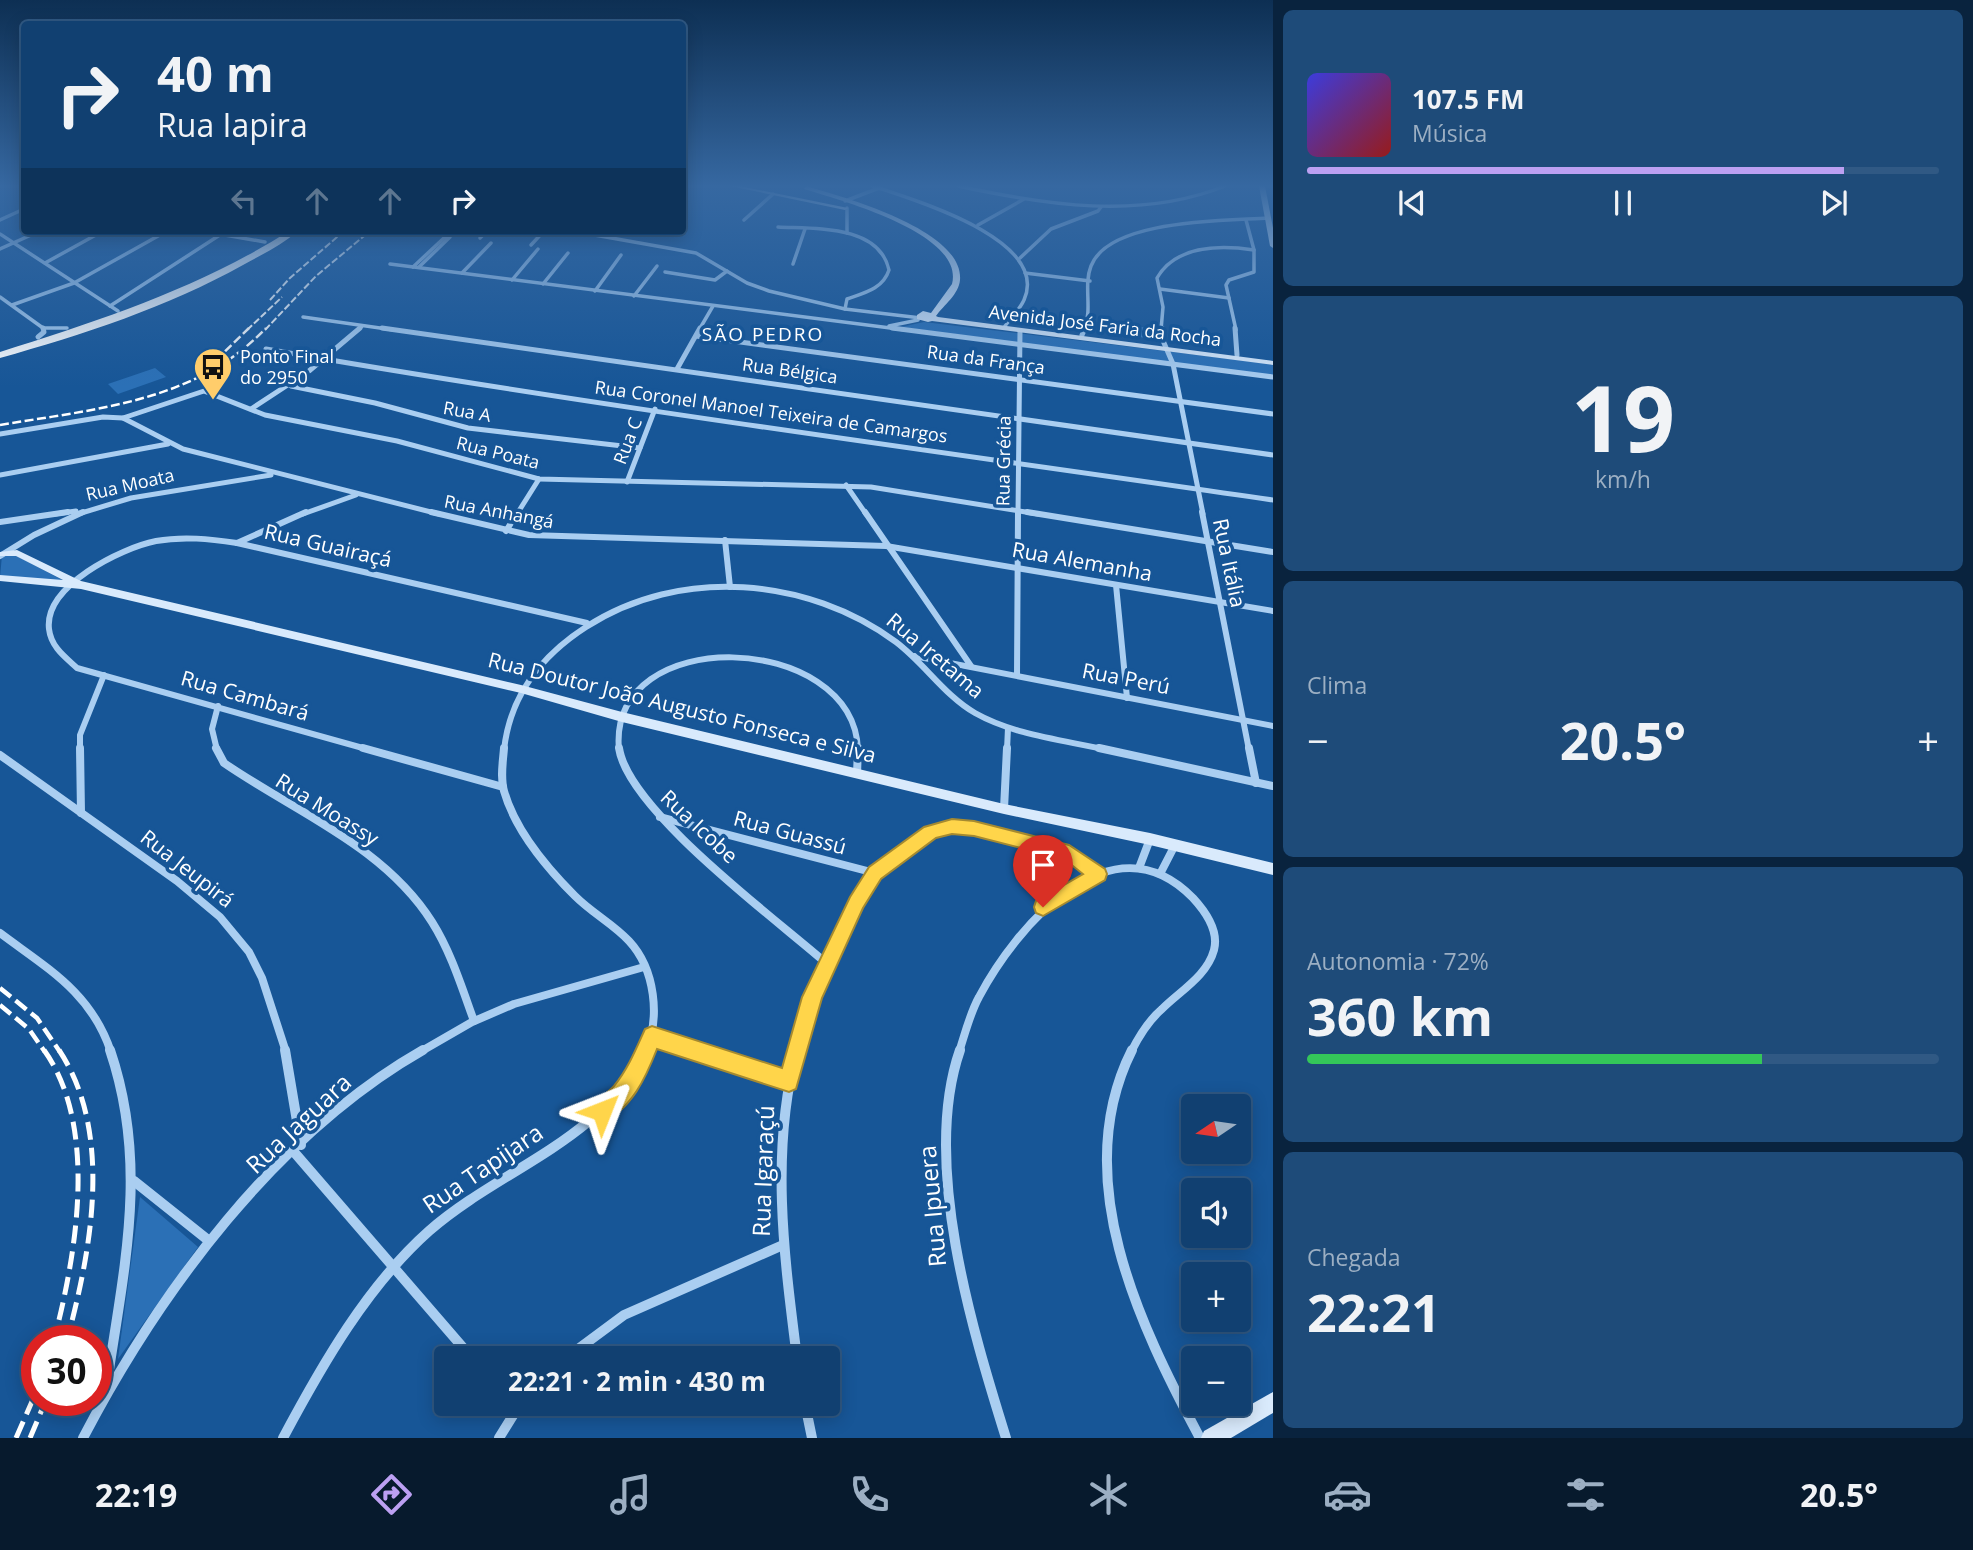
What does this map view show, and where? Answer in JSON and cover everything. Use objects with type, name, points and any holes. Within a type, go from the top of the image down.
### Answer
[{"type":"highway","points":[[0,349],[41,332],[67,328],[114,308],[173,290],[244,253]]},
{"type":"highway","points":[[0,355],[108,322],[180,293],[258,253]]},
{"type":"street","points":[[30,253],[114,308],[195,253]]},
{"type":"street","points":[[45,263],[63,253]]},
{"type":"street","points":[[12,305],[74,283],[127,253]]},
{"type":"street","points":[[416,267],[429,253]]},
{"type":"street","points":[[416,267],[432,253]]},
{"type":"street","points":[[462,273],[481,253]]},
{"type":"street","points":[[512,280],[535,253]]},
{"type":"street","points":[[543,284],[568,253]]},
{"type":"street","points":[[696,253],[758,288],[846,307],[927,317]]},
{"type":"street","points":[[793,264],[797,253]]},
{"type":"street","points":[[846,307],[848,299],[878,286],[885,280],[889,265],[882,253]]},
{"type":"street","points":[[891,328],[927,317],[955,286],[956,269],[946,253]]},
{"type":"street","points":[[1005,326],[1016,316],[1024,298],[1025,273],[1020,258],[1014,253]]},
{"type":"street","points":[[1020,258],[1025,253]]},
{"type":"street","points":[[1082,335],[1092,302],[1091,265],[1097,253]]},
{"type":"street","points":[[1200,253],[1182,256],[1162,268],[1157,278],[1160,289],[1229,298]]},
{"type":"street","points":[[1237,355],[1235,321],[1227,285],[1229,280],[1254,272],[1254,253]]},
{"type":"street","points":[[596,291],[621,255]]},
{"type":"street","points":[[390,264],[1273,377]]},
{"type":"street","points":[[634,296],[657,266]]},
{"type":"street","points":[[665,272],[715,280],[727,271]]},
{"type":"street","points":[[1025,273],[1090,281]]},
{"type":"street","name":"Rua Itália","points":[[1160,289],[1161,336],[1173,364],[1186,443],[1256,783]]},
{"type":"street","points":[[0,297],[41,332]]},
{"type":"street","points":[[677,369],[713,306]]},
{"type":"street","name":"Rua Bélgica","points":[[303,317],[1273,455]]},
{"type":"street","points":[[882,327],[927,317]]},
{"type":"street","name":"Avenida José Faria da Rocha","points":[[927,317],[1273,361]]},
{"type":"street","name":"Avenida José Faria da Rocha","points":[[927,317],[1020,331],[1273,361]]},
{"type":"street","points":[[251,409],[291,386],[326,361],[362,326]]},
{"type":"street","name":"Rua Grécia","points":[[1017,675],[1020,331]]},
{"type":"street","name":"Rua da França","points":[[696,336],[1273,414]]},
{"type":"street","name":"Rua Coronel Manoel Teixeira de Camargos","points":[[266,349],[506,391],[655,409],[1273,500]]},
{"type":"street","name":"Rua A","points":[[291,386],[375,403],[468,428],[640,448]]},
{"type":"street","name":"Rua Poata","points":[[124,418],[195,391],[204,391],[251,409],[397,441],[539,479],[846,485],[1018,509],[1273,552]]},
{"type":"street","name":"Rua C","points":[[627,482],[655,409]]},
{"type":"street","points":[[0,434],[103,417],[124,418]]},
{"type":"street","name":"Rua Anhangá","points":[[124,418],[169,444],[356,495],[506,531],[552,537],[886,546]]},
{"type":"street","points":[[0,475],[169,444]]},
{"type":"street","name":"Rua Moata","points":[[1,555],[81,510],[161,489],[276,474]]},
{"type":"street","points":[[506,531],[539,479]]},
{"type":"street","points":[[846,485],[972,666]]},
{"type":"street","points":[[237,543],[316,508],[356,495]]},
{"type":"street","points":[[0,522],[81,510]]},
{"type":"street","name":"Rua Guairaçá","points":[[74,583],[106,559],[152,542],[198,538],[237,543],[587,623]]},
{"type":"street","points":[[725,540],[730,587]]},
{"type":"street","name":"Rua Alemanha","points":[[886,546],[1273,611]]},
{"type":"street","name":"Rua Doutor João Augusto Fonseca e Silva","points":[[1,555],[17,553],[74,583]]},
{"type":"street","name":"Rua Doutor João Augusto Fonseca e Silva","points":[[0,578],[74,583],[521,689],[622,717],[857,774],[1273,869]]},
{"type":"street","name":"Rua Cambará","points":[[74,583],[48,613],[49,642],[58,656],[77,668],[503,787]]},
{"type":"street","points":[[1116,585],[1127,698]]},
{"type":"street","name":"Rua Iretama","points":[[521,689],[558,646],[587,623],[647,597],[681,590],[730,587],[803,597],[836,607],[866,621],[914,656],[953,698],[989,721],[1008,728],[1273,786]]},
{"type":"street","points":[[622,717],[645,686],[678,665],[706,657],[736,654],[764,659],[805,674],[838,700],[856,734],[857,774]]},
{"type":"street","name":"Rua Perú","points":[[914,656],[1273,726]]},
{"type":"street","points":[[922,665],[940,659]]},
{"type":"street","points":[[81,813],[80,735],[104,675]]},
{"type":"street","name":"Rua Tapijara","points":[[284,1438],[345,1337],[395,1268],[458,1206],[583,1127],[621,1095],[638,1070],[652,1037],[653,1004],[645,967],[631,944],[575,895],[546,863],[521,825],[503,787],[506,726],[521,689]]},
{"type":"street","name":"Rua Moassy","points":[[218,706],[210,725],[211,743],[224,763],[359,848],[398,880],[432,922],[453,965],[474,1021]]},
{"type":"street","name":"Rua Icobe","points":[[622,717],[618,736],[621,761],[656,816],[826,962]]},
{"type":"street","points":[[1004,809],[1008,728]]},
{"type":"street","name":"Rua Jeupirá","points":[[0,755],[159,867],[233,931],[260,976],[282,1033],[295,1095],[298,1148]]},
{"type":"street","name":"Rua Guassú","points":[[656,816],[875,873]]},
{"type":"street","name":"Rua Igaraçú","points":[[796,1346],[783,1245],[783,1138],[789,1081],[812,997],[826,962],[875,873],[930,832],[952,827],[974,829],[1069,852],[1098,874]]},
{"type":"street","points":[[1139,868],[1150,839]]},
{"type":"street","points":[[1160,874],[1175,845]]},
{"type":"street","name":"Rua Ipuera","points":[[1006,1438],[965,1301],[954,1241],[946,1152],[959,1051],[977,998],[998,961],[1043,907],[1098,874],[1139,868],[1160,874],[1180,885],[1206,914],[1218,942],[1211,965],[1162,1007],[1147,1025],[1132,1054],[1116,1087],[1108,1121],[1106,1165],[1122,1251],[1142,1320],[1166,1377],[1200,1438]]},
{"type":"street","points":[[0,933],[71,987],[97,1017],[124,1084],[129,1106],[134,1181],[112,1350]]},
{"type":"street","name":"Rua Jaguara","points":[[112,1381],[208,1240],[298,1148],[345,1106],[392,1070],[474,1021],[520,1002],[645,967]]},
{"type":"street","points":[[652,1037],[789,1081]]},
{"type":"street","points":[[298,1148],[462,1346]]},
{"type":"street","points":[[134,1181],[208,1240]]},
{"type":"street","points":[[582,1346],[624,1315],[783,1245]]},
{"type":"street","points":[[1211,1438],[1273,1402]]},
{"type":"street","name":"Rua Jaguara","points":[[83,1438],[94,1416]]},
{"type":"street","points":[[499,1438],[510,1416]]},
{"type":"street","points":[[807,1416],[812,1438]]},
{"type":"shaded area","points":[[924,322],[1273,364],[1273,376],[901,327]]},
{"type":"shaded area","points":[[155,368],[166,377],[118,394],[108,384]]},
{"type":"shaded area","points":[[2,555],[15,555],[66,582],[0,577]]},
{"type":"shaded area","points":[[140,1197],[198,1247],[118,1359]]},
{"type":"building","points":[[1127,324],[1156,330],[1154,339],[1124,335]]},
{"type":"railway","points":[[270,300],[319,253]]},
{"type":"railway","points":[[265,330],[316,276],[343,253]]},
{"type":"railway","points":[[247,330],[282,297]]},
{"type":"railway","points":[[216,360],[249,328]]},
{"type":"railway","points":[[0,425],[107,407],[176,387],[208,372],[238,353],[266,328]]},
{"type":"railway","points":[[0,988],[37,1018],[60,1052]]},
{"type":"railway","points":[[0,1005],[29,1029],[45,1052]]},
{"type":"railway","points":[[44,1050],[61,1081],[72,1116],[77,1153],[75,1231],[58,1325]]},
{"type":"railway","points":[[59,1050],[76,1083],[87,1118],[92,1155],[90,1231],[71,1325]]},
{"type":"railway","points":[[16,1438],[26,1416]]},
{"type":"railway","points":[[30,1438],[39,1416]]},
{"type":"place","name":"Ponto Final do 2950","points":[[213,401]]},
{"type":"district","name":"SÃO PEDRO","points":[[763,334]]},
{"type":"route","points":[[602,1111],[621,1095],[638,1070],[652,1037],[789,1081],[812,997],[842,928],[875,873],[930,832],[952,827],[974,829],[1069,852],[1098,874],[1043,907]]}]
